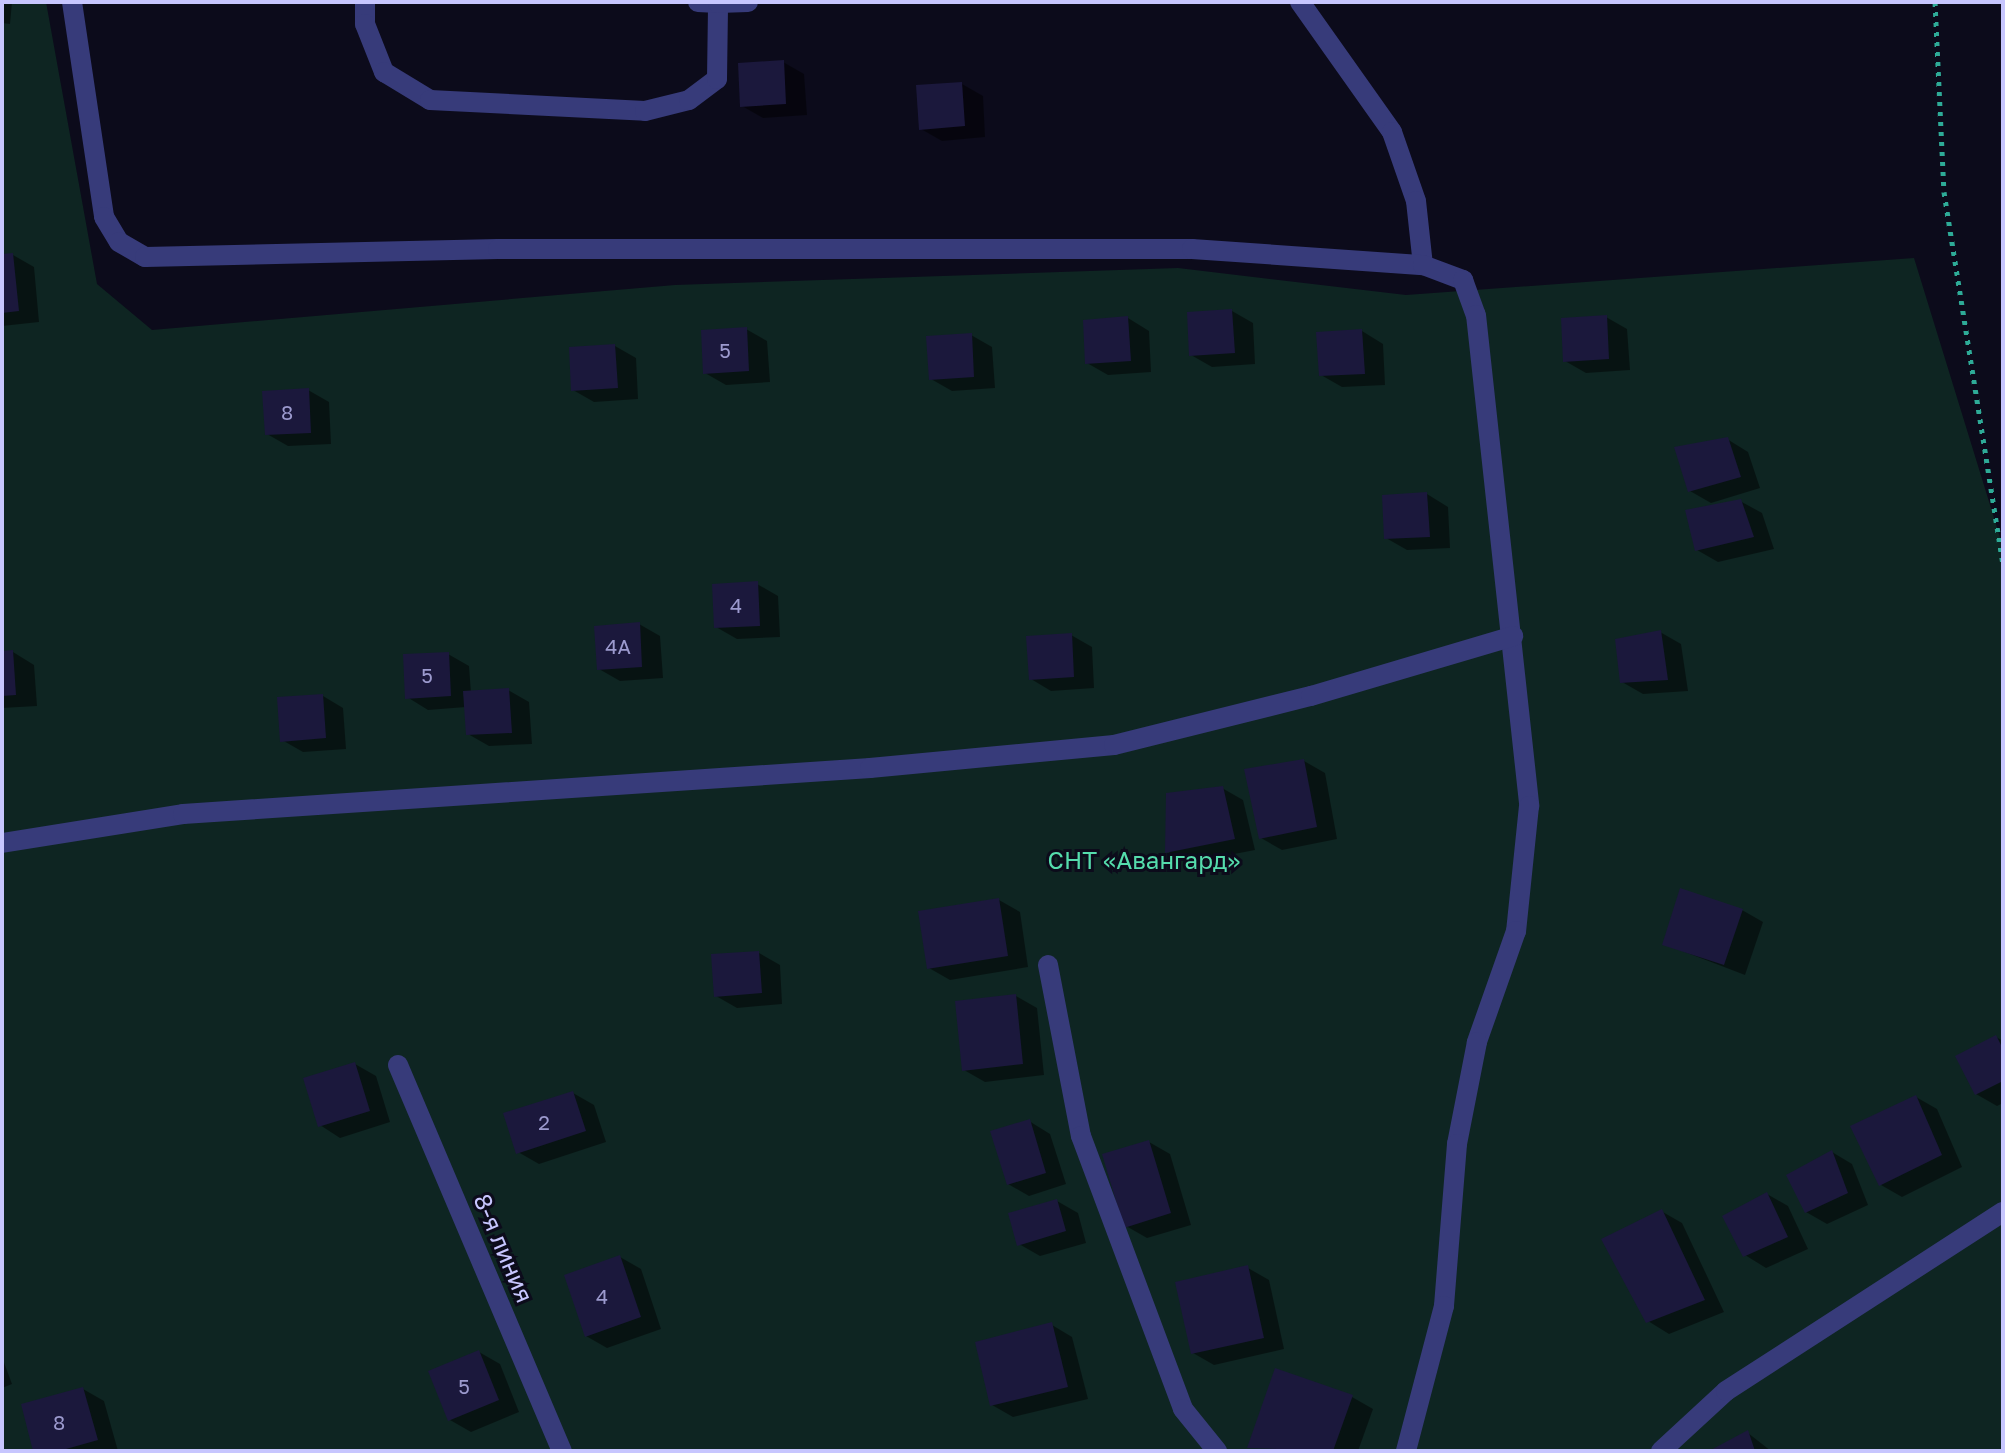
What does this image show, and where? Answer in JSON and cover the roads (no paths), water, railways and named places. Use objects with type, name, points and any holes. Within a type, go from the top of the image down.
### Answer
[{"type":"street","points":[[72,2],[104,217],[119,242],[145,257],[498,249],[1192,249],[1423,265],[1463,280],[1476,315],[1529,806],[1516,931],[1477,1042],[1457,1144],[1444,1306],[1406,1451]]},
{"type":"street","points":[[365,2],[365,24],[384,72],[430,100],[645,111],[689,100],[717,79],[708,3],[748,2]]},
{"type":"street","points":[[1300,2],[1392,132],[1416,201],[1423,265]]},
{"type":"street","points":[[2,843],[183,814],[870,768],[1114,745],[1311,696],[1513,636]]},
{"type":"street","points":[[1048,965],[1081,1136],[1183,1409],[1217,1451]]},
{"type":"street","name":"8-я линия","points":[[398,1065],[562,1451]]},
{"type":"street","points":[[1661,1451],[1726,1391],[2003,1212]]},
{"type":"park label","name":"СНТ «Авангард»","points":[[1144,860]]}]
